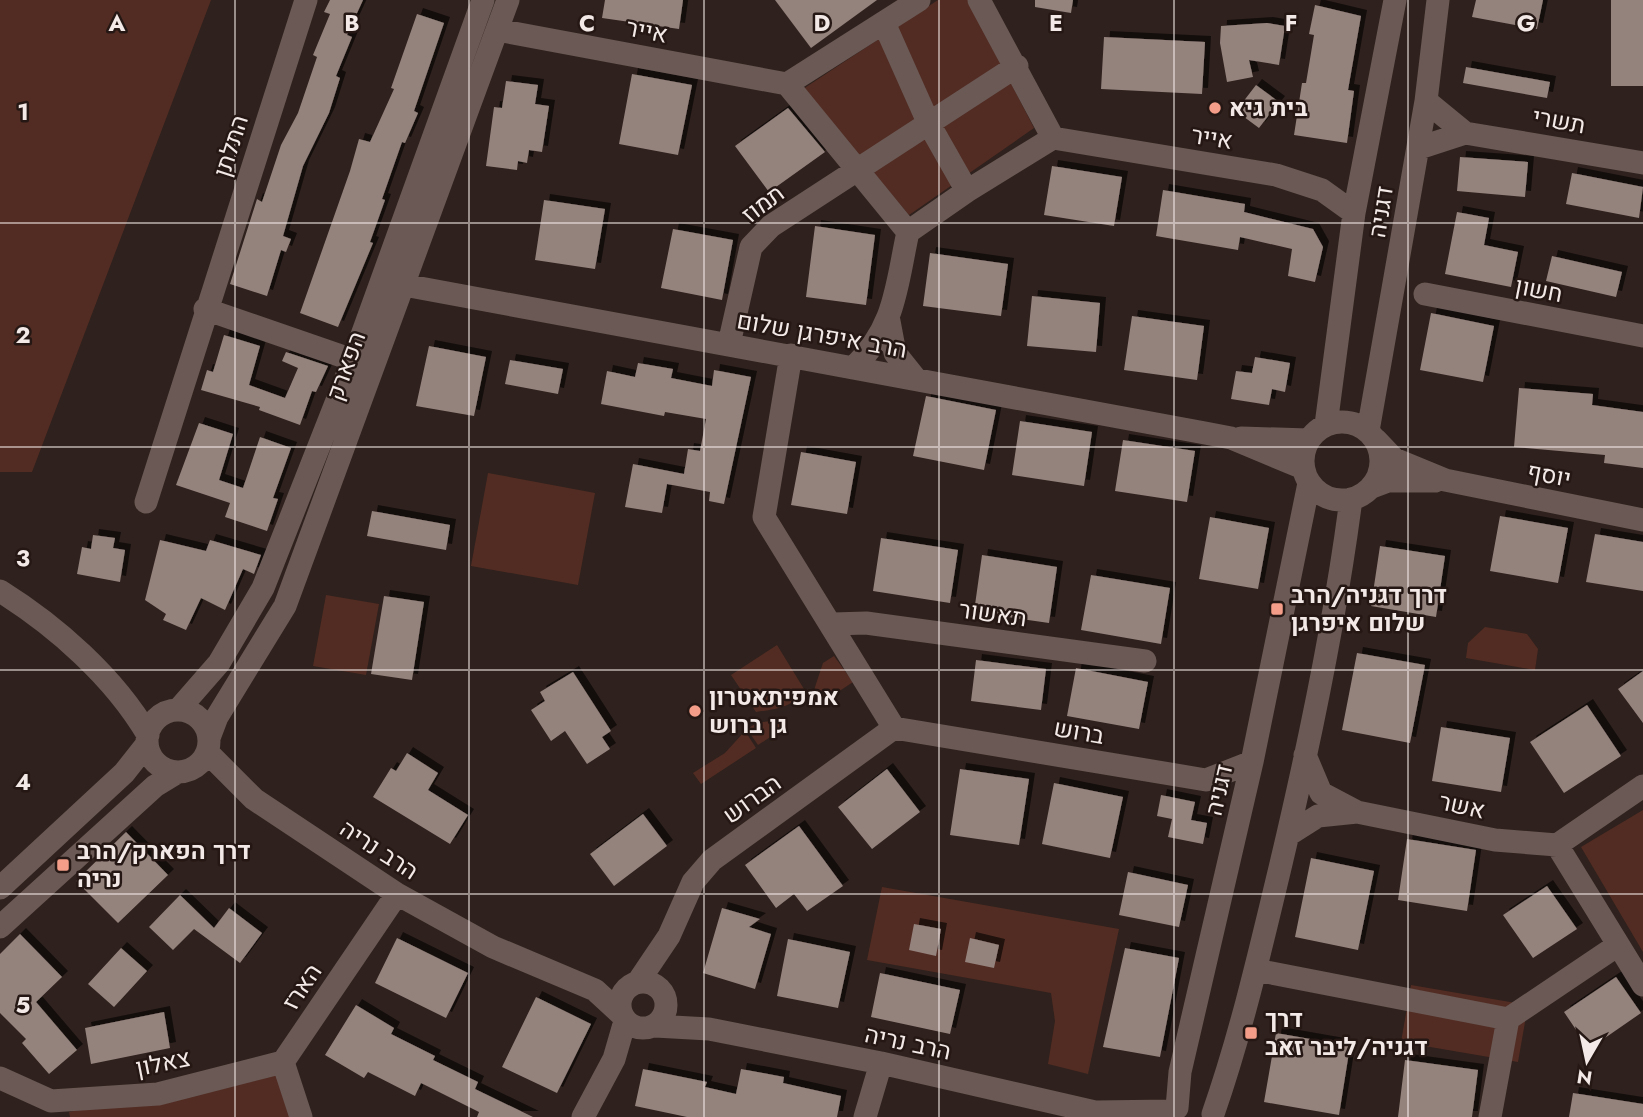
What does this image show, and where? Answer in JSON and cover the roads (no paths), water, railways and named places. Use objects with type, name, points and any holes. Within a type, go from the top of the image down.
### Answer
[{"type":"street","name":"התלתן","points":[[146,502],[205,309],[306,0]]},
{"type":"street","name":"הפארק","points":[[172,711],[219,663],[262,588],[353,360],[483,0]]},
{"type":"street","name":"הפארק","points":[[208,745],[217,717],[285,606],[508,0]]},
{"type":"street","points":[[908,232],[854,170],[787,84],[919,0]]},
{"type":"street","points":[[854,367],[875,347],[889,321],[908,232],[967,191],[1053,138],[1017,66],[979,0]]},
{"type":"street","name":"דגניה","points":[[1326,425],[1354,213],[1395,0]]},
{"type":"street","name":"דגניה","points":[[1372,436],[1419,148],[1438,0]]},
{"type":"street","points":[[884,23],[929,124],[967,191]]},
{"type":"street","name":"אייר","points":[[497,30],[787,84]]},
{"type":"street","points":[[854,170],[1017,66]]},
{"type":"street","name":"תשרי","points":[[1426,101],[1465,133]]},
{"type":"street","name":"תשרי","points":[[1419,148],[1465,133],[1643,163]]},
{"type":"street","name":"אייר","points":[[1053,138],[1276,175],[1322,190],[1354,213]]},
{"type":"street","name":"תמוז","points":[[729,344],[751,247],[771,226],[854,170]]},
{"type":"street","name":"הרב איפרגן שלום","points":[[404,285],[1231,438],[1308,440]]},
{"type":"street","name":"חשון","points":[[1425,295],[1643,336]]},
{"type":"street","points":[[205,309],[353,360]]},
{"type":"street","points":[[889,321],[895,353],[915,379]]},
{"type":"street","points":[[791,355],[764,517],[833,624],[894,728]]},
{"type":"street","points":[[1340,421],[1353,423],[1372,436],[1381,453],[1381,468],[1372,487],[1351,499],[1329,498],[1306,475],[1303,453],[1308,440],[1326,425],[1340,421]]},
{"type":"street","name":"יוסף","points":[[1372,436],[1394,459],[1445,480],[1643,520]]},
{"type":"street","name":"הרב איפרגן שלום","points":[[1231,438],[1306,475]]},
{"type":"street","name":"דגניה","points":[[1171,1112],[1252,762],[1306,475]]},
{"type":"street","name":"יוסף","points":[[1372,487],[1388,481],[1445,480]]},
{"type":"street","points":[[1214,1116],[1256,970],[1306,755],[1330,633],[1351,499]]},
{"type":"street","points":[[0,591],[26,607],[106,678],[147,740],[154,761],[161,767],[182,772]]},
{"type":"street","name":"תאשור","points":[[833,624],[866,623],[1145,661]]},
{"type":"street","points":[[106,678],[172,711]]},
{"type":"street","points":[[0,888],[124,774],[147,740],[157,718],[172,711],[187,711],[203,722],[208,745],[200,764],[155,786],[0,927]]},
{"type":"street","name":"ברוש","points":[[894,728],[1206,780],[1252,762]]},
{"type":"street","name":"הברוש","points":[[633,985],[669,936],[693,882],[712,859],[894,728]]},
{"type":"street","name":"הרב נריה","points":[[208,745],[254,799]]},
{"type":"street","name":"אשר","points":[[1306,755],[1321,793],[1357,812],[1495,840],[1557,845]]},
{"type":"street","name":"הרב נריה","points":[[182,772],[254,799],[397,894],[493,947],[595,990],[623,1018]]},
{"type":"street","points":[[1641,979],[1557,845],[1643,786]]},
{"type":"street","name":"אשר","points":[[1288,835],[1318,816],[1357,812]]},
{"type":"street","name":"הארז","points":[[283,1062],[397,894]]},
{"type":"street","name":"הברוש","points":[[664,996],[669,936]]},
{"type":"street","points":[[1256,970],[1508,1019],[1618,945]]},
{"type":"street","points":[[583,1117],[614,1059],[623,1018],[621,998],[633,985],[652,984],[664,996],[665,1013],[614,1059]]},
{"type":"street","name":"הרב נריה","points":[[595,990],[633,985]]},
{"type":"street","name":"הרב נריה","points":[[664,996],[709,1029]]},
{"type":"street","points":[[623,1018],[639,1029],[651,1027]]},
{"type":"street","points":[[1490,1117],[1508,1019]]},
{"type":"street","name":"הרב נריה","points":[[651,1027],[709,1029],[881,1063],[1100,1115],[1171,1112],[1195,1104],[1214,1116]]},
{"type":"street","points":[[283,1062],[301,1117]]},
{"type":"street","name":"צאלון","points":[[54,1109],[158,1094],[283,1062]]},
{"type":"street","points":[[865,1117],[881,1063]]},
{"type":"street","points":[[0,1078],[54,1109]]},
{"type":"place","name":"בית גיא","points":[[1215,108]]},
{"type":"place","name":"דרך דגניה/הרב שלום איפרגן","points":[[1277,609]]},
{"type":"place","name":"אמפיתאטרון גן ברוש","points":[[695,711]]},
{"type":"place","name":"דרך הפארק/הרב נריה","points":[[63,865]]},
{"type":"place","name":"דרך דגניה/ליבר זאב","points":[[1251,1033]]}]
